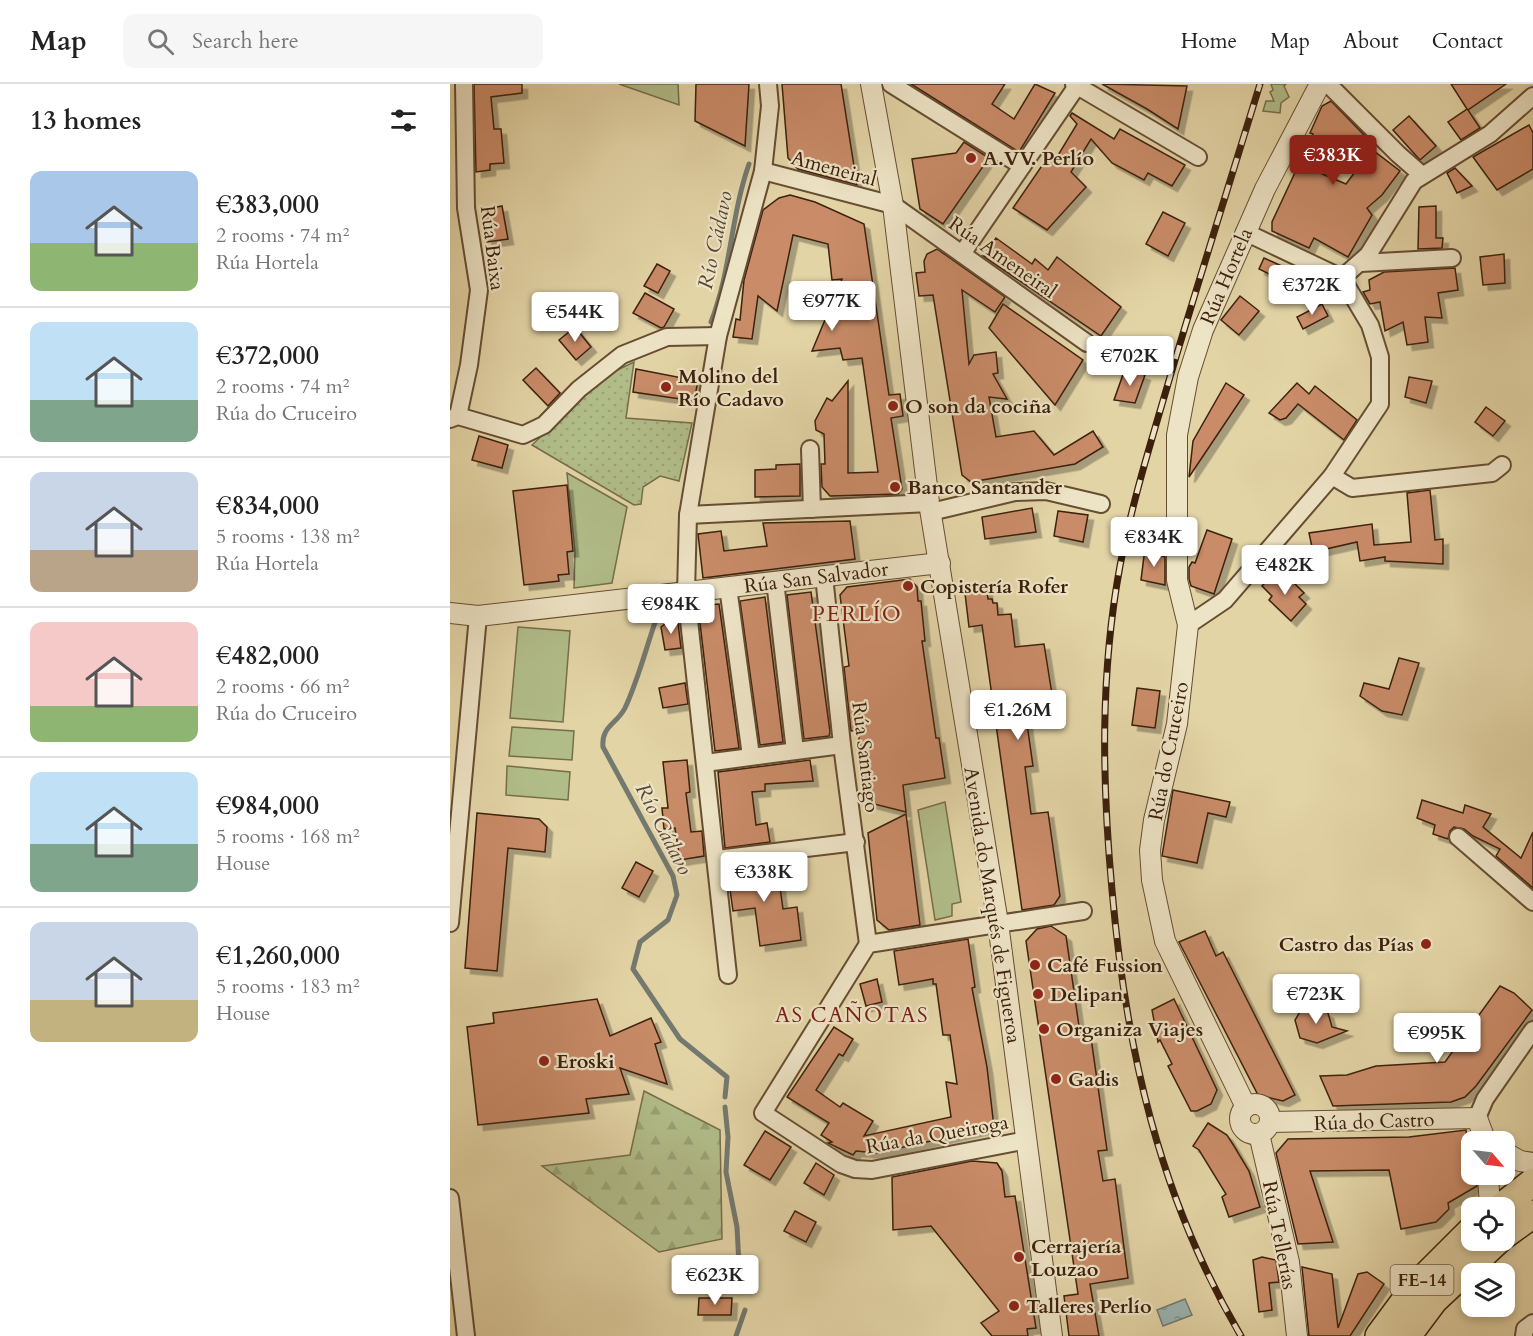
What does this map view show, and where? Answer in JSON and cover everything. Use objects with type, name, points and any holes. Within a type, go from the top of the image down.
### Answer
[{"type":"highway","points":[[1514,1197],[1533,1182]]},
{"type":"highway","points":[[1515,1227],[1533,1214]]},
{"type":"highway","name":"FE-14","points":[[1378,1336],[1416,1286],[1461,1241]]},
{"type":"highway","name":"FE-14","points":[[1407,1336],[1434,1300],[1486,1251]]},
{"type":"street","name":"Rúa Baixa","points":[[454,418],[471,355],[479,290],[466,208],[464,84]]},
{"type":"street","points":[[728,975],[686,593],[688,515],[718,336],[763,171],[770,106],[768,84]]},
{"type":"street","name":"Avenida do Marqués de Figueroa","points":[[871,84],[893,206],[930,507],[998,923],[1052,1336]]},
{"type":"street","points":[[891,84],[1022,166]]},
{"type":"street","name":"Rúa Hortela","points":[[1188,625],[1177,580],[1177,435],[1188,377],[1203,330],[1245,232],[1320,84]]},
{"type":"street","points":[[1328,84],[1422,175]]},
{"type":"street","points":[[1529,84],[1533,90]]},
{"type":"street","points":[[963,254],[1076,85],[1198,157]]},
{"type":"street","points":[[1342,278],[1361,263],[1405,192],[1422,175],[1490,134],[1533,96]]},
{"type":"street","name":"Ameneiral","points":[[763,171],[893,206]]},
{"type":"street","name":"Rúa Ameneiral","points":[[893,206],[1088,344]]},
{"type":"street","points":[[1188,625],[1225,600],[1332,477],[1380,404],[1380,357],[1370,325],[1342,278],[1245,232]]},
{"type":"street","points":[[1361,263],[1452,258]]},
{"type":"street","points":[[454,418],[523,435],[544,425],[579,389],[622,355],[667,337],[718,336]]},
{"type":"street","points":[[810,449],[812,509]]},
{"type":"street","points":[[1332,477],[1352,488],[1492,473],[1502,465]]},
{"type":"street","points":[[688,515],[812,509],[930,507],[1015,492],[1046,491],[1101,504]]},
{"type":"street","name":"Rúa San Salvador","points":[[450,613],[478,616],[940,563]]},
{"type":"street","name":"Rúa Santiago","points":[[824,576],[842,745],[868,944]]},
{"type":"street","points":[[774,581],[795,751]]},
{"type":"street","points":[[728,587],[751,756]]},
{"type":"street","points":[[450,923],[478,616]]},
{"type":"street","name":"Rúa do Cruceiro","points":[[1188,625],[1177,724],[1154,820],[1150,850],[1152,880],[1165,941],[1246,1107],[1254,1104],[1262,1105],[1269,1113],[1265,1128]]},
{"type":"street","points":[[705,763],[842,745]]},
{"type":"street","points":[[1458,837],[1533,902]]},
{"type":"street","points":[[717,859],[856,842]]},
{"type":"street","points":[[868,944],[1083,911]]},
{"type":"street","name":"Rúa da Queiroga","points":[[868,944],[764,1113],[841,1164],[855,1169],[872,1170],[1027,1140]]},
{"type":"street","points":[[1484,1131],[1477,1118],[1485,1099],[1533,1030]]},
{"type":"street","name":"Rúa do Castro","points":[[1265,1128],[1477,1118]]},
{"type":"street","name":"Rúa Tellerías","points":[[1265,1128],[1288,1262],[1297,1336]]},
{"type":"street","points":[[1515,1158],[1533,1163]]},
{"type":"street","points":[[450,1198],[466,1336]]},
{"type":"street","points":[[1524,1336],[1525,1329],[1533,1323]]},
{"type":"green space","points":[[619,84],[678,84],[679,105]]},
{"type":"green space","points":[[1271,84],[1286,84],[1284,86],[1289,97],[1281,103],[1280,113],[1263,111],[1266,101],[1274,101],[1270,92],[1273,90]]},
{"type":"green space","points":[[634,362],[626,418],[692,423],[679,481],[660,476],[643,487],[641,504],[634,505],[532,445],[605,376]]},
{"type":"green space","points":[[567,473],[627,507],[612,583],[574,588],[575,552]]},
{"type":"green space","points":[[518,627],[570,631],[563,722],[510,718]]},
{"type":"green space","points":[[512,727],[574,731],[572,760],[509,756]]},
{"type":"green space","points":[[507,766],[570,772],[568,800],[506,795]]},
{"type":"green space","points":[[945,802],[961,902],[952,904],[952,916],[935,920],[918,810]]},
{"type":"green space","points":[[644,1091],[720,1130],[722,1239],[659,1252],[542,1166],[630,1155]]},
{"type":"water","points":[[1185,1299],[1192,1315],[1163,1326],[1157,1310]]},
{"type":"building","points":[[474,84],[522,84],[522,93],[491,97],[494,129],[501,129],[504,163],[490,164],[490,170],[476,172]]},
{"type":"building","points":[[696,84],[749,84],[745,146],[695,121]]},
{"type":"building","points":[[782,84],[841,84],[857,185],[798,169],[788,158]]},
{"type":"building","points":[[911,84],[1005,84],[992,104],[1014,119],[1035,84],[1055,93],[1019,152]]},
{"type":"building","points":[[1102,84],[1187,86],[1178,129],[1147,109]]},
{"type":"building","points":[[1451,84],[1506,84],[1468,110],[1480,128],[1461,140],[1448,122],[1467,109]]},
{"type":"building","points":[[1331,101],[1364,135],[1361,141],[1400,171],[1382,195],[1367,208],[1372,215],[1348,257],[1314,238],[1309,248],[1272,231],[1272,222],[1313,134],[1310,133],[1322,106]],"holes":[[[1334,143],[1366,157],[1346,184],[1320,173]]]},
{"type":"building","points":[[1072,113],[1114,139],[1120,129],[1185,165],[1172,186],[1148,173],[1144,180],[1112,163],[1091,139],[1071,172],[1086,187],[1047,230],[1013,208],[1052,151],[1057,157],[1077,124],[1070,116]]},
{"type":"building","points":[[1409,116],[1436,146],[1420,160],[1393,130]]},
{"type":"building","points":[[1529,125],[1533,133],[1533,169],[1497,190],[1473,157]]},
{"type":"building","points":[[964,142],[989,158],[943,224],[920,209],[912,159],[956,153]]},
{"type":"building","points":[[1455,168],[1472,186],[1457,193],[1447,173]]},
{"type":"building","points":[[790,195],[815,202],[864,224],[889,395],[900,394],[903,416],[891,418],[902,489],[898,494],[830,496],[822,487],[821,464],[825,464],[824,434],[816,430],[815,421],[827,398],[832,401],[848,381],[848,473],[878,472],[862,358],[843,360],[840,348],[812,351],[842,279],[832,280],[828,244],[793,235],[777,311],[758,296],[752,339],[733,337],[736,319],[740,320],[744,280],[763,210],[779,198]]},
{"type":"building","points":[[502,206],[508,239],[487,242],[482,210]]},
{"type":"building","points":[[1436,206],[1436,238],[1443,238],[1442,248],[1418,249],[1419,207]]},
{"type":"building","points":[[1163,212],[1185,223],[1168,256],[1146,244]]},
{"type":"building","points":[[996,238],[1032,264],[1035,259],[1048,270],[1057,257],[1121,307],[1101,336],[983,256],[989,256],[986,253]]},
{"type":"building","points":[[937,249],[1005,297],[995,312],[962,290],[969,364],[974,355],[996,352],[998,373],[993,374],[1007,399],[989,397],[996,437],[1034,431],[1054,455],[1093,431],[1103,447],[1075,464],[971,482],[962,475],[933,295],[919,296],[916,273],[925,272],[924,261],[927,254]]},
{"type":"building","points":[[1504,254],[1505,283],[1483,285],[1480,257]]},
{"type":"building","points":[[1264,258],[1324,285],[1298,288],[1259,269]]},
{"type":"building","points":[[657,264],[670,271],[658,293],[644,286]]},
{"type":"building","points":[[1455,268],[1458,290],[1438,293],[1442,318],[1425,317],[1428,342],[1407,345],[1403,322],[1385,331],[1380,302],[1370,304],[1363,292],[1370,290],[1369,280],[1384,272]]},
{"type":"building","points":[[645,293],[674,309],[664,327],[661,328],[633,313]]},
{"type":"building","points":[[1240,296],[1259,311],[1239,335],[1221,320]]},
{"type":"building","points":[[1003,304],[1083,360],[1055,405],[989,328]]},
{"type":"building","points":[[1322,304],[1328,316],[1303,329],[1297,317]]},
{"type":"building","points":[[575,327],[591,347],[576,360],[559,340]]},
{"type":"building","points":[[536,368],[560,393],[548,406],[523,380]]},
{"type":"building","name":"Molino del Río Cadavo","points":[[636,369],[698,381],[694,401],[633,392]]},
{"type":"building","points":[[1125,369],[1145,375],[1135,403],[1114,400]]},
{"type":"building","points":[[1409,377],[1432,381],[1426,403],[1405,397]]},
{"type":"building","points":[[1226,383],[1244,395],[1189,477],[1193,441]]},
{"type":"building","points":[[1297,383],[1309,394],[1315,386],[1357,420],[1344,440],[1298,404],[1286,418],[1280,420],[1269,413]]},
{"type":"building","points":[[1486,407],[1505,421],[1493,436],[1475,422]]},
{"type":"building","points":[[479,436],[508,445],[502,468],[472,460]]},
{"type":"building","points":[[800,464],[800,496],[755,497],[755,470],[776,469],[776,465]]},
{"type":"building","points":[[567,485],[573,551],[567,552],[569,574],[558,575],[559,581],[524,585],[513,491]]},
{"type":"building","points":[[1430,490],[1435,540],[1443,539],[1443,564],[1385,561],[1385,557],[1360,561],[1357,542],[1313,552],[1309,533],[1372,524],[1374,545],[1411,542],[1407,493]]},
{"type":"building","points":[[1032,508],[1036,532],[985,539],[982,517]]},
{"type":"building","points":[[1058,511],[1088,515],[1083,542],[1054,536]]},
{"type":"building","points":[[850,521],[855,559],[703,578],[698,534],[721,531],[724,551],[767,546],[763,523]]},
{"type":"building","points":[[1207,530],[1232,539],[1214,594],[1191,586],[1189,579],[1189,567],[1192,562],[1195,563]]},
{"type":"building","points":[[1145,548],[1165,557],[1165,585],[1141,580]]},
{"type":"building","points":[[1274,573],[1285,583],[1289,578],[1304,593],[1299,597],[1306,604],[1291,621],[1269,600],[1272,596],[1262,586]]},
{"type":"building","points":[[910,579],[917,587],[918,601],[921,601],[925,641],[922,641],[936,738],[939,738],[945,778],[903,785],[906,812],[866,802],[858,730],[851,731],[844,667],[849,666],[840,595],[847,587]]},
{"type":"building","points":[[986,583],[988,599],[997,603],[998,615],[1011,614],[1015,647],[1044,644],[1055,713],[1026,717],[1033,766],[1025,767],[1031,814],[1048,812],[1060,896],[1054,905],[1022,910],[982,625],[969,627],[964,585]]},
{"type":"building","points":[[811,592],[830,732],[829,736],[804,739],[787,595]]},
{"type":"building","points":[[765,597],[783,742],[760,745],[740,601]]},
{"type":"building","points":[[719,604],[739,748],[715,751],[698,606]]},
{"type":"building","points":[[677,615],[681,648],[665,650],[661,627]]},
{"type":"building","points":[[1399,658],[1419,663],[1402,715],[1382,711],[1360,696],[1364,683],[1389,689]]},
{"type":"building","points":[[685,683],[688,704],[663,708],[659,688]]},
{"type":"building","points":[[1137,688],[1160,691],[1155,728],[1132,725]]},
{"type":"building","points":[[687,760],[690,792],[686,793],[691,832],[702,831],[704,856],[680,860],[675,828],[664,829],[662,808],[668,808],[663,762]]},
{"type":"building","points":[[810,760],[813,781],[765,784],[765,791],[752,792],[756,825],[767,823],[770,842],[725,848],[718,772]]},
{"type":"building","points":[[1173,790],[1230,802],[1226,817],[1208,813],[1197,863],[1162,856]]},
{"type":"building","points":[[1422,800],[1463,813],[1465,805],[1491,814],[1483,827],[1521,858],[1533,832],[1533,888],[1496,856],[1500,849],[1464,829],[1454,827],[1448,839],[1433,834],[1435,825],[1417,818]]},
{"type":"building","points":[[477,813],[539,819],[547,827],[545,852],[508,848],[497,971],[465,968]]},
{"type":"building","points":[[906,814],[920,925],[889,930],[877,920],[868,833]]},
{"type":"building","points":[[636,862],[653,871],[639,897],[622,888]]},
{"type":"building","points":[[772,863],[777,865],[783,909],[797,907],[801,940],[760,946],[755,908],[733,911],[727,868]]},
{"type":"building","points":[[1051,926],[1066,936],[1081,1040],[1091,1038],[1107,1150],[1098,1151],[1103,1181],[1115,1179],[1128,1278],[1090,1284],[1099,1336],[1069,1336],[1064,1296],[1078,1294],[1026,941],[1037,929]]},
{"type":"building","points":[[1205,931],[1216,956],[1223,952],[1295,1095],[1283,1101],[1258,1095],[1179,942]]},
{"type":"building","points":[[968,939],[975,987],[972,988],[987,1067],[994,1127],[877,1153],[856,1151],[853,1155],[828,1143],[832,1142],[821,1135],[829,1123],[787,1097],[834,1027],[853,1039],[843,1056],[839,1054],[816,1090],[840,1107],[843,1103],[873,1121],[864,1136],[951,1117],[946,1082],[957,1084],[950,1035],[943,1035],[936,984],[933,984],[933,979],[899,985],[894,951]]},
{"type":"building","points":[[877,979],[882,1002],[866,1006],[860,984]]},
{"type":"building","points":[[1500,986],[1514,993],[1532,1010],[1476,1086],[1465,1097],[1451,1102],[1333,1106],[1320,1076],[1347,1075],[1376,1066],[1445,1062]]},
{"type":"building","name":"Eroski","points":[[597,999],[610,1036],[651,1018],[661,1042],[655,1044],[667,1084],[620,1068],[629,1094],[586,1099],[589,1113],[478,1125],[467,1027],[494,1023],[493,1013]]},
{"type":"building","points":[[1174,999],[1217,1090],[1211,1104],[1197,1111],[1191,1111],[1168,1066],[1172,1064],[1160,1040],[1158,1042],[1152,1010]]},
{"type":"building","points":[[1312,1005],[1328,1013],[1332,1027],[1347,1031],[1317,1043],[1300,1038],[1295,1020],[1301,1010]]},
{"type":"building","points":[[1208,1123],[1227,1135],[1234,1146],[1249,1171],[1260,1207],[1229,1217],[1222,1197],[1226,1194],[1199,1150],[1193,1146]]},
{"type":"building","points":[[1466,1130],[1461,1131],[1461,1185],[1477,1186],[1448,1203],[1449,1209],[1436,1222],[1401,1229],[1389,1170],[1310,1171],[1333,1242],[1298,1244],[1276,1153],[1288,1139],[1409,1137]]},
{"type":"building","points":[[765,1131],[791,1147],[770,1180],[744,1165]]},
{"type":"building","points":[[972,1161],[997,1163],[1002,1171],[1005,1197],[1015,1196],[1036,1328],[1027,1329],[1028,1336],[992,1336],[981,1323],[999,1311],[931,1226],[893,1230],[892,1177]]},
{"type":"building","points":[[816,1163],[834,1175],[824,1195],[804,1183]]},
{"type":"building","points":[[795,1211],[816,1222],[806,1242],[784,1231]]},
{"type":"building","points":[[1262,1257],[1276,1260],[1279,1282],[1269,1283],[1272,1310],[1259,1312],[1253,1260]]},
{"type":"building","points":[[1302,1267],[1332,1274],[1338,1328],[1358,1274],[1367,1272],[1384,1284],[1350,1336],[1309,1336]]},
{"type":"building","points":[[699,1298],[732,1298],[731,1315],[698,1315]]},
{"type":"waterway","name":"Río Cádavo","points":[[711,322],[723,283],[738,203],[749,164]]},
{"type":"waterway","name":"Río Cádavo","points":[[658,614],[630,697],[622,713],[604,734],[603,740],[603,747],[673,876],[677,895],[668,920],[640,942],[633,969],[680,1039],[727,1077],[725,1097]]},
{"type":"waterway","name":"Río Cádavo","points":[[725,1107],[728,1137],[726,1172],[737,1227],[740,1284]]},
{"type":"waterway","name":"Río Cádavo","points":[[736,1336],[745,1310]]},
{"type":"railway","points":[[1241,1336],[1212,1283],[1188,1230],[1168,1176],[1137,1064],[1118,949],[1112,890],[1106,809],[1105,728],[1109,647],[1120,566],[1130,518],[1170,377],[1260,84]]},
{"type":"place","name":"A.VV. Perlío","points":[[971,158]]},
{"type":"place","name":"Molino del Río Cadavo","points":[[666,387]]},
{"type":"place","name":"O son da cociña","points":[[893,406]]},
{"type":"place","name":"Banco Santander","points":[[895,487]]},
{"type":"place","name":"Copistería Rofer","points":[[908,586]]},
{"type":"place","name":"Castro das Pías","points":[[1426,944]]},
{"type":"place","name":"Café Fussion","points":[[1035,965]]},
{"type":"place","name":"Delipan","points":[[1038,994]]},
{"type":"place","name":"Organiza Viajes","points":[[1044,1029]]},
{"type":"place","name":"Eroski","points":[[544,1061]]},
{"type":"place","name":"Gadis","points":[[1056,1079]]},
{"type":"place","name":"Cerrajería Louzao","points":[[1019,1257]]},
{"type":"place","name":"Talleres Perlío","points":[[1014,1306]]},
{"type":"district","name":"PERLÍO","points":[[857,613]]},
{"type":"district","name":"AS CAÑOTAS","points":[[852,1015]]}]
